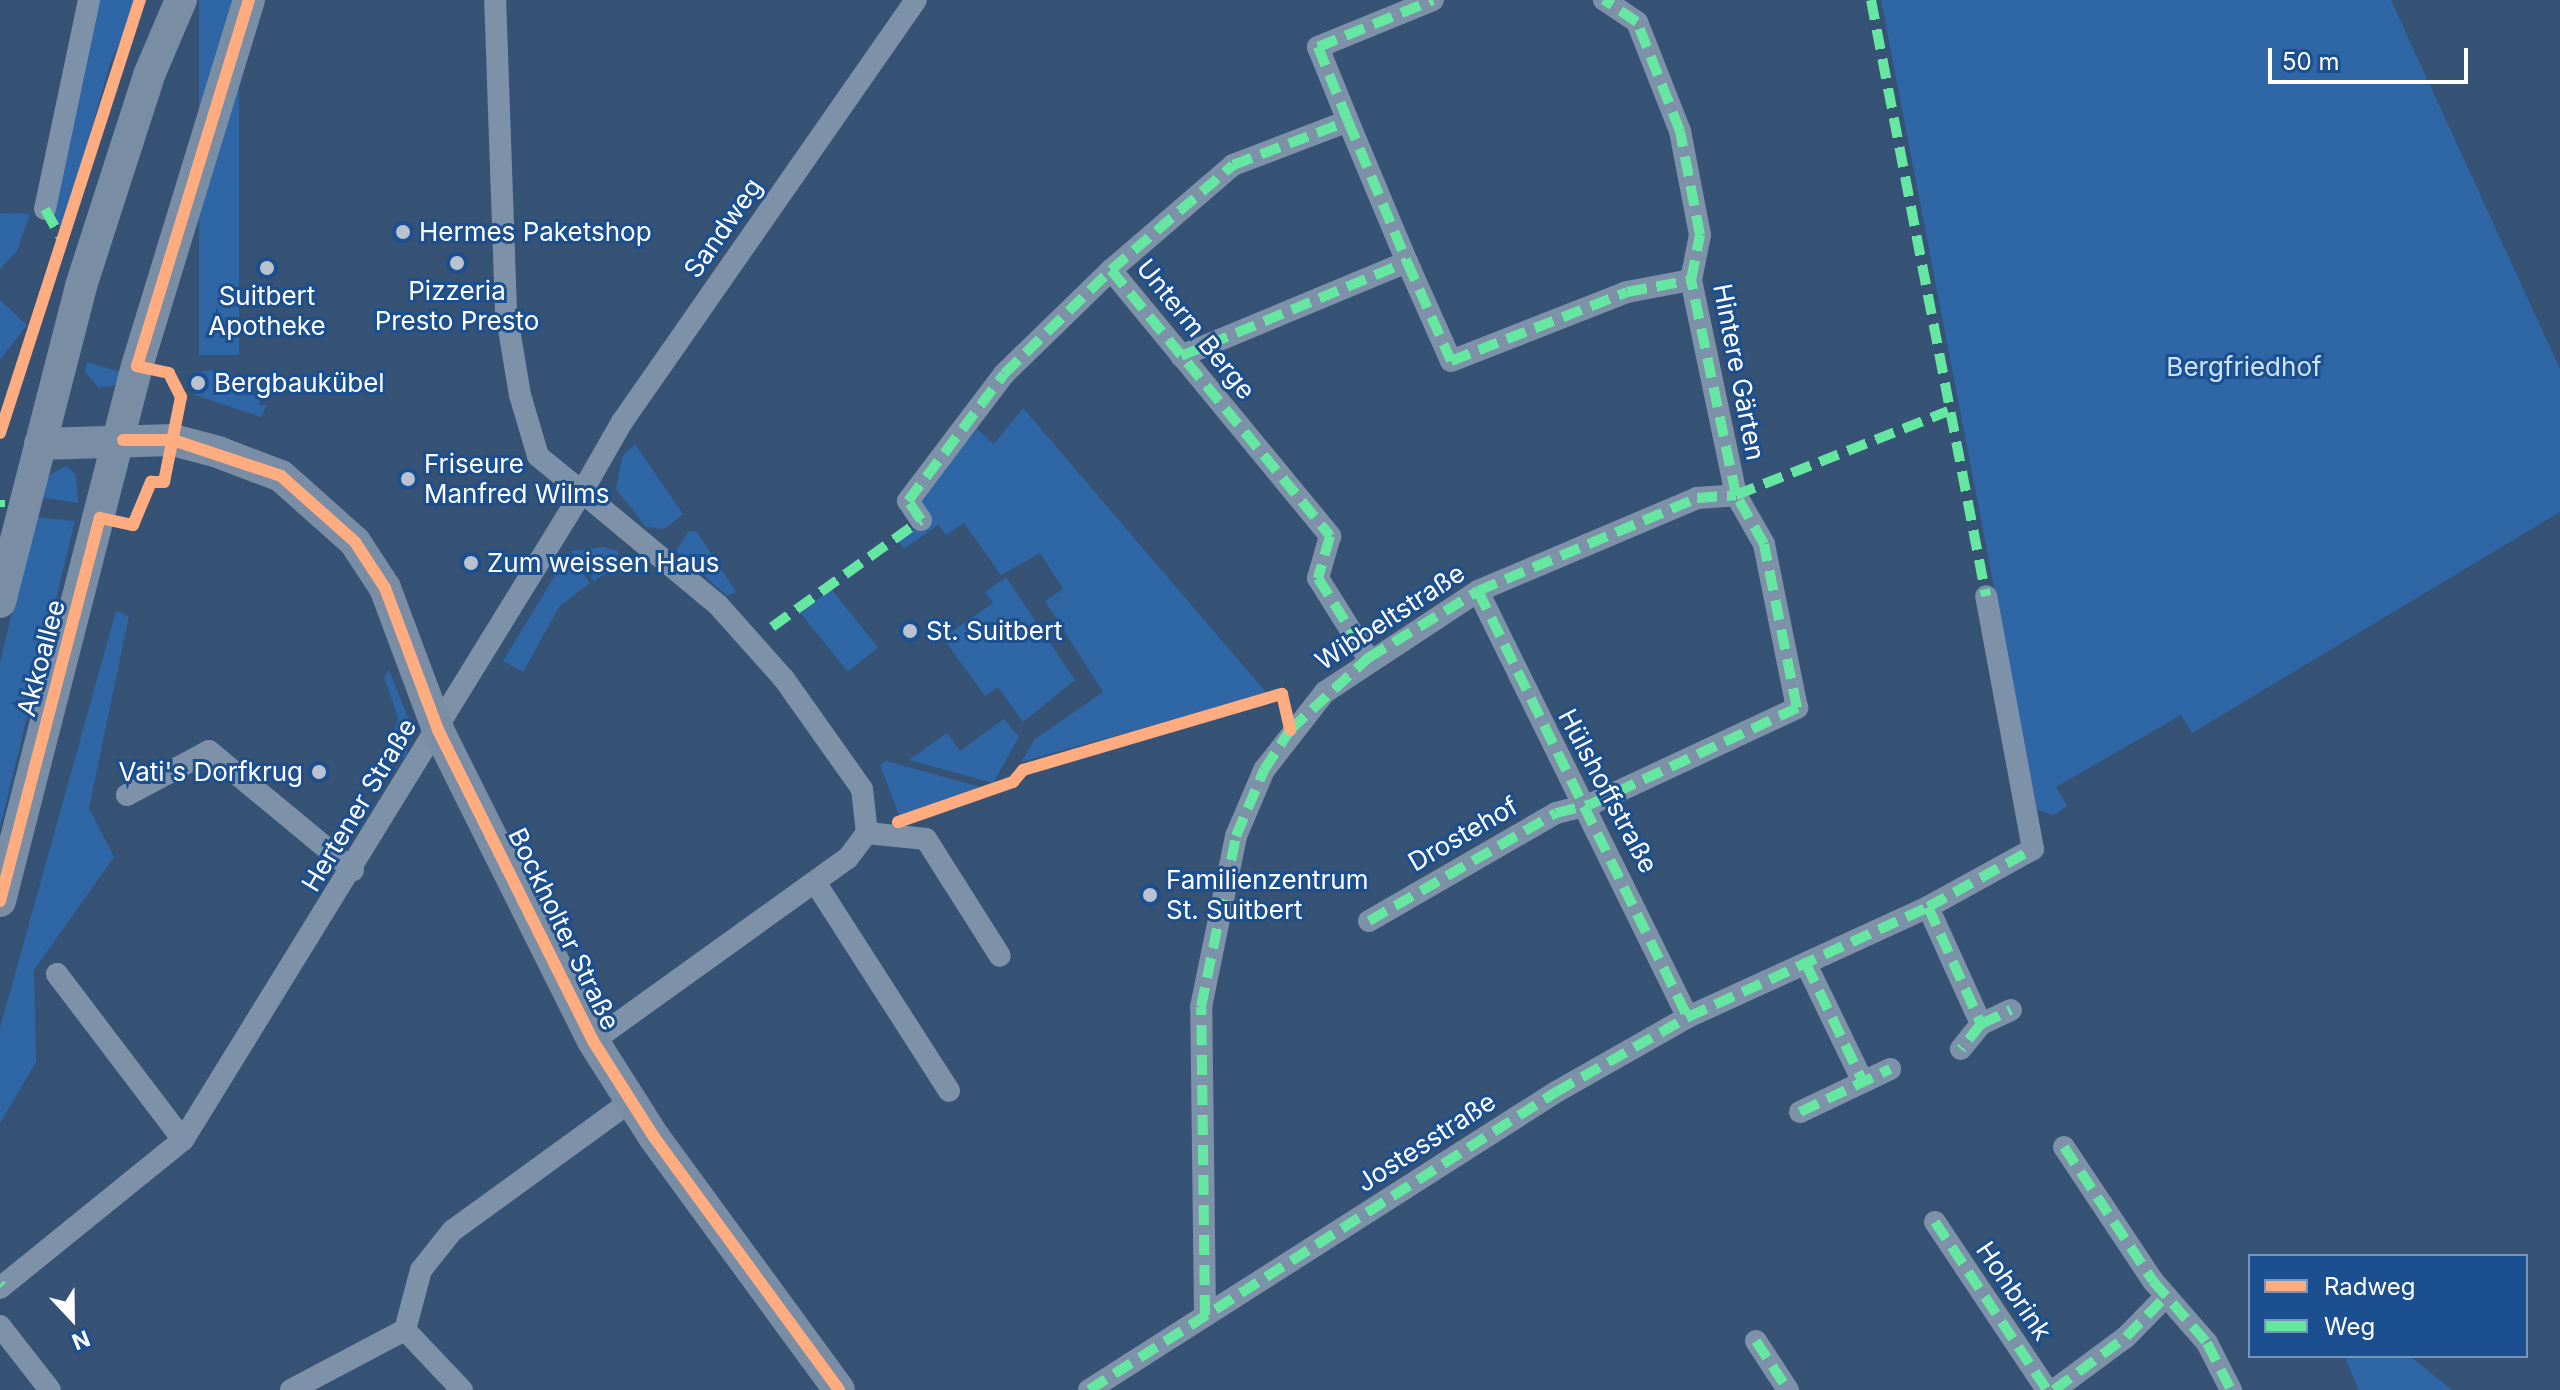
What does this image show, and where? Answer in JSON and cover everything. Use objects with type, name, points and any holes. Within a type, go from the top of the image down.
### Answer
[{"type":"main road","name":"Akkoallee","points":[[0,602],[40,444],[149,75],[181,0]]},
{"type":"main road","name":"Akkoallee","points":[[0,901],[123,440],[137,366],[249,0]]},
{"type":"main road","points":[[40,444],[123,440]]},
{"type":"main road","name":"Bockholter Straße","points":[[123,440],[173,440],[281,476],[355,542],[379,578],[438,730],[593,1041],[631,1101],[839,1390]]},
{"type":"street","points":[[45,209],[89,0]]},
{"type":"street","points":[[495,0],[506,311],[520,395],[538,456],[718,605],[784,679],[862,789],[867,833]]},
{"type":"street","name":"Sandweg","points":[[582,492],[622,422],[916,0]]},
{"type":"street","points":[[1433,0],[1318,47],[1451,361],[1627,292],[1691,280]]},
{"type":"street","name":"Hintere Gärten","points":[[1589,805],[1797,708],[1764,544],[1736,495],[1691,280],[1700,235],[1680,131],[1637,22],[1604,0]]},
{"type":"street","points":[[1111,270],[1233,165],[1348,121]]},
{"type":"street","points":[[1181,356],[1407,262]]},
{"type":"street","name":"Unterm Berge","points":[[921,520],[908,501],[1004,374],[1111,270],[1330,536],[1318,578],[1368,658]]},
{"type":"street","name":"Hertener Straße","points":[[0,1288],[183,1140],[438,730],[459,682],[483,659],[582,492]]},
{"type":"street","name":"Wibbeltstraße","points":[[1205,1315],[1201,1007],[1236,836],[1264,770],[1290,730],[1368,658],[1478,591],[1697,498],[1736,495]]},
{"type":"street","name":"Hülshoffstraße","points":[[1478,591],[1565,776],[1589,805],[1688,1017]]},
{"type":"street","name":"Jostesstraße","points":[[1089,1390],[1556,1092],[1688,1017],[1928,907],[2033,849],[1986,596]]},
{"type":"street","points":[[127,795],[209,751],[353,870]]},
{"type":"street","name":"Drostehof","points":[[1369,921],[1556,813],[1589,805]]},
{"type":"street","points":[[593,1041],[815,882],[867,833],[926,839],[1000,956]]},
{"type":"street","points":[[815,882],[949,1091]]},
{"type":"street","points":[[1928,907],[1981,1024]]},
{"type":"street","points":[[1806,964],[1863,1082]]},
{"type":"street","points":[[57,974],[183,1140]]},
{"type":"street","points":[[1961,1049],[1981,1024],[2011,1010]]},
{"type":"street","points":[[1800,1112],[1890,1069]]},
{"type":"street","points":[[291,1390],[405,1330],[421,1270],[452,1231],[631,1101]]},
{"type":"street","points":[[2064,1147],[2166,1296],[2207,1343],[2231,1390]]},
{"type":"street","name":"Hohbrink","points":[[1935,1222],[2047,1390]]},
{"type":"street","points":[[2054,1390],[2126,1337],[2166,1296]]},
{"type":"street","points":[[0,1326],[50,1390]]},
{"type":"street","points":[[405,1330],[462,1390]]},
{"type":"street","points":[[1756,1341],[1788,1390]]},
{"type":"green space","points":[[95,0],[137,0],[109,67],[63,232],[51,210],[84,78]]},
{"type":"green space","points":[[199,0],[239,0],[239,355],[199,355]]},
{"type":"green space","name":"Bergfriedhof","points":[[1881,0],[2391,0],[2560,369],[2560,512],[2192,733],[2181,715],[2056,787],[2067,806],[2054,815],[2037,810]]},
{"type":"green space","points":[[0,213],[30,214],[17,251],[0,269]]},
{"type":"green space","points":[[0,300],[27,325],[0,360]]},
{"type":"green space","points":[[87,362],[124,373],[116,385],[99,388],[85,372]]},
{"type":"green space","points":[[215,370],[237,389],[259,393],[259,405],[267,405],[261,417],[195,395],[193,372]]},
{"type":"green space","points":[[1023,408],[1266,694],[1021,762],[1035,739],[1103,692],[1045,601],[1063,589],[1040,553],[1001,575],[964,523],[946,535],[938,525],[904,549],[898,541],[927,520],[918,503],[977,429],[994,444]]},
{"type":"green space","points":[[635,444],[683,514],[664,529],[646,527],[616,489],[622,457]]},
{"type":"green space","points":[[66,466],[76,475],[78,503],[40,497],[49,475]]},
{"type":"green space","points":[[35,517],[75,521],[0,828],[0,662]]},
{"type":"green space","points":[[689,531],[697,532],[736,592],[727,596],[676,551]]},
{"type":"green space","points":[[604,547],[618,551],[618,565],[594,581],[571,551]]},
{"type":"green space","points":[[568,554],[590,583],[559,607],[523,672],[503,661]]},
{"type":"green space","points":[[1006,577],[1075,680],[1023,722],[998,687],[985,696],[943,638],[993,603],[985,592]]},
{"type":"green space","points":[[831,589],[878,647],[848,672],[801,614]]},
{"type":"green space","points":[[116,611],[129,616],[89,808],[114,857],[34,970],[36,1062],[0,1123],[0,1028]]},
{"type":"green space","points":[[389,670],[413,730],[405,759],[392,740],[398,718],[384,677]]},
{"type":"green space","points":[[1004,719],[1019,737],[993,783],[909,760],[947,733],[960,751]]},
{"type":"green space","points":[[886,761],[981,787],[899,815],[880,765]]},
{"type":"green space","points":[[2345,1358],[2412,1358],[2452,1390],[2359,1390]]},
{"type":"marked path","points":[[1111,270],[1233,165],[1348,121],[1318,47],[1433,0]]},
{"type":"marked path","points":[[1369,921],[1556,813],[1589,805],[1797,708],[1764,544],[1736,495],[1691,280],[1700,235],[1680,131],[1637,22],[1604,0]]},
{"type":"marked path","points":[[1871,0],[1986,596]]},
{"type":"marked path","points":[[1348,121],[1407,262]]},
{"type":"marked path","points":[[45,209],[62,240]]},
{"type":"marked path","points":[[1181,356],[1407,262],[1451,361],[1627,292],[1691,280]]},
{"type":"marked path","points":[[772,627],[921,520],[908,501],[1004,374],[1111,270],[1330,536],[1318,578],[1368,658]]},
{"type":"marked path","points":[[1205,1315],[1201,1007],[1236,836],[1264,770],[1290,730],[1368,658],[1478,591],[1697,498],[1736,495],[1948,411]]},
{"type":"marked path","points":[[0,500],[0,507]]},
{"type":"marked path","points":[[1478,591],[1688,1017]]},
{"type":"marked path","points":[[1089,1390],[1556,1092],[1688,1017],[1928,907],[2033,849]]},
{"type":"marked path","points":[[1928,907],[1981,1024],[1961,1049]]},
{"type":"marked path","points":[[1806,964],[1863,1082]]},
{"type":"marked path","points":[[1981,1024],[2011,1010]]},
{"type":"marked path","points":[[1800,1112],[1890,1069]]},
{"type":"marked path","points":[[2064,1147],[2153,1281],[2207,1343],[2231,1390]]},
{"type":"marked path","points":[[1935,1222],[2047,1390]]},
{"type":"marked path","points":[[2054,1390],[2126,1337],[2166,1296]]},
{"type":"marked path","points":[[1756,1341],[1788,1390]]},
{"type":"cycle path","points":[[0,433],[140,0]]},
{"type":"cycle path","points":[[0,901],[100,518],[133,525],[151,482],[164,482],[181,397],[169,373],[137,366],[249,0]]},
{"type":"cycle path","points":[[123,440],[173,440],[281,476],[355,542],[385,588],[438,730],[593,1041],[654,1137],[839,1390]]},
{"type":"cycle path","points":[[898,822],[1013,782],[1023,770],[1282,694],[1290,730]]},
{"type":"place","name":"Hermes Paketshop","points":[[403,232]]},
{"type":"place","name":"Pizzeria Presto Presto","points":[[457,263]]},
{"type":"place","name":"Suitbert Apotheke","points":[[267,268]]},
{"type":"place","name":"Bergbaukübel","points":[[198,383]]},
{"type":"place","name":"Friseure Manfred Wilms","points":[[408,479]]},
{"type":"place","name":"Zum weissen Haus","points":[[471,563]]},
{"type":"place","name":"St. Suitbert","points":[[910,631]]},
{"type":"place","name":"Vati's Dorfkrug","points":[[319,772]]},
{"type":"place","name":"Familienzentrum St. Suitbert","points":[[1150,895]]}]
